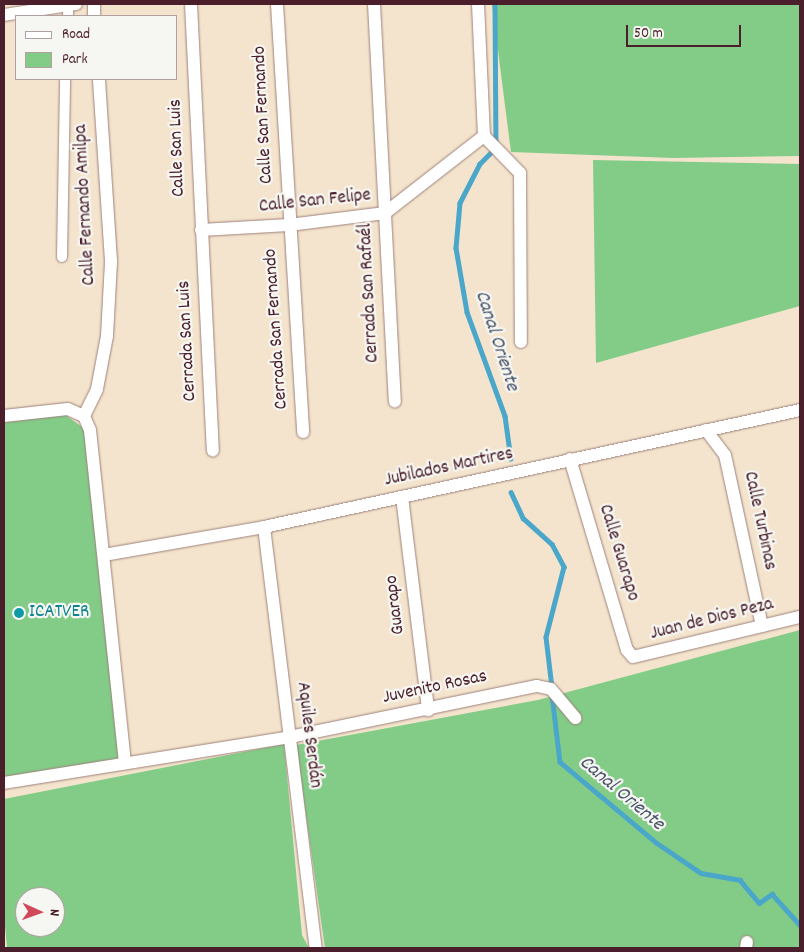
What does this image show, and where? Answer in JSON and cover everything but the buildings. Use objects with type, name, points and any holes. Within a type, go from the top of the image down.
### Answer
[{"type":"street","name":"Calle San Luis","points":[[191,4],[200,230]]},
{"type":"street","name":"Calle San Fernando","points":[[277,4],[289,224]]},
{"type":"street","name":"Cerrada San Rafaél","points":[[374,4],[395,401]]},
{"type":"street","points":[[478,4],[484,136],[520,173],[521,342]]},
{"type":"street","points":[[4,15],[71,8]]},
{"type":"street","points":[[62,257],[65,80]]},
{"type":"street","name":"Calle Fernando Amilpa","points":[[84,416],[97,389],[107,336],[111,261],[98,80]]},
{"type":"street","name":"Calle San Felipe","points":[[200,230],[289,224],[385,213],[484,136]]},
{"type":"street","name":"Cerrada San Fernando","points":[[289,224],[303,432]]},
{"type":"street","name":"Cerrada San Luis","points":[[200,230],[213,450]]},
{"type":"street","points":[[4,416],[68,409],[84,416],[90,430],[125,763]]},
{"type":"street","name":"Jubilados Martires","points":[[104,555],[264,527],[800,410]]},
{"type":"street","name":"Calle Turbinas","points":[[706,430],[725,455],[762,626]]},
{"type":"street","name":"Calle Guarapo","points":[[570,459],[627,650],[633,657]]},
{"type":"street","name":"Guarapo","points":[[402,497],[428,710]]},
{"type":"street","name":"Aquiles Serdán","points":[[264,527],[316,948]]},
{"type":"street","name":"Juan de Dios Peza","points":[[633,657],[800,617]]},
{"type":"street","name":"Juvenito Rosas","points":[[4,783],[290,737],[537,686],[550,689],[575,718]]},
{"type":"green space","points":[[492,4],[800,4],[800,156],[673,158],[511,152]]},
{"type":"green space","points":[[593,160],[800,164],[800,306],[596,363]]},
{"type":"green space","points":[[64,414],[85,429],[120,759],[4,784],[4,422]]},
{"type":"green space","points":[[800,630],[800,948],[325,948],[296,745],[538,700]]},
{"type":"green space","points":[[284,744],[302,935],[309,948],[7,948],[4,915],[4,799]]},
{"type":"waterway","name":"Canal Oriente","points":[[495,4],[496,148],[480,164],[460,203],[456,248],[467,312],[505,416],[511,459]]},
{"type":"waterway","name":"Canal Oriente","points":[[511,492],[523,518],[552,544],[564,567],[546,637],[552,687]]},
{"type":"waterway","name":"Canal Oriente","points":[[552,695],[560,762],[657,843],[701,873],[740,880],[759,903],[772,894],[800,925]]},
{"type":"place","name":"ICATVER","points":[[19,613]]}]
